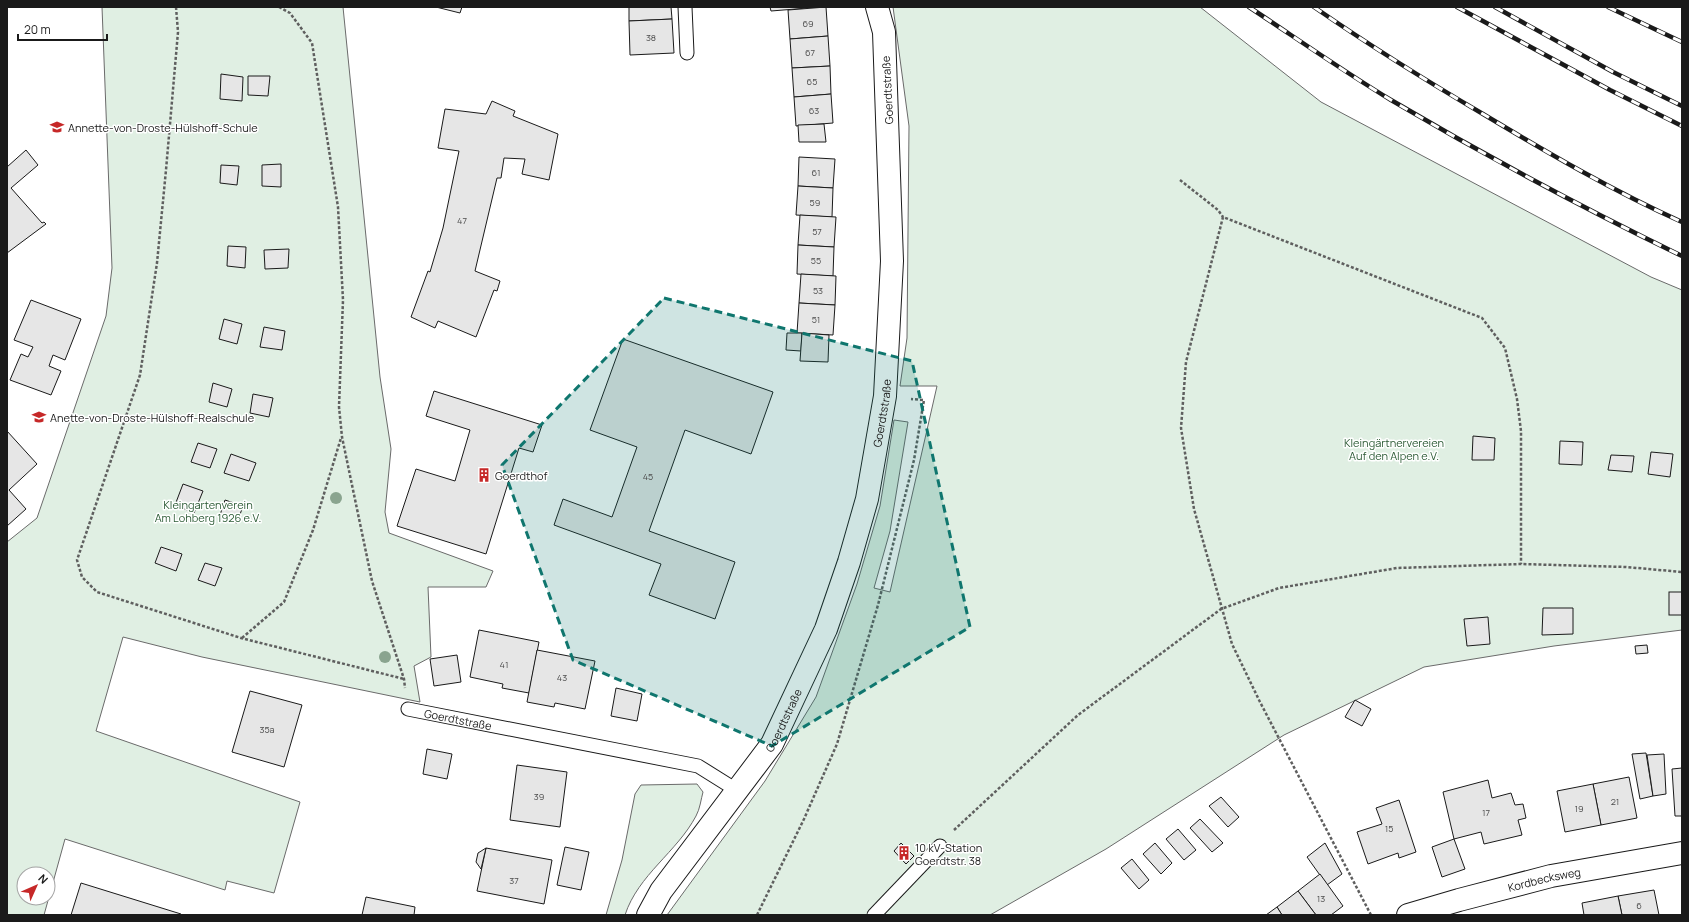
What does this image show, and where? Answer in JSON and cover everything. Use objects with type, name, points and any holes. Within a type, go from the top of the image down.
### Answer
[{"type":"street","name":"Goerdtstraße","points":[[648,915],[661,891],[772,744],[826,629],[849,562],[867,499],[884,396],[892,261],[884,32],[877,7]]},
{"type":"street","name":"Kordbecksweg","points":[[1408,915],[1551,876],[1682,853]]},
{"type":"lane","points":[[685,7],[687,53]]},
{"type":"lane","name":"Goerdtstraße","points":[[408,709],[698,766],[738,790]]},
{"type":"lane","points":[[874,915],[940,846]]},
{"type":"path","points":[[176,7],[178,32],[157,263],[140,375],[77,560],[82,577],[97,592],[241,638],[404,679]]},
{"type":"path","points":[[279,7],[290,13],[312,43],[338,207],[343,300],[339,407],[342,437],[372,581],[404,679],[408,709]]},
{"type":"path","points":[[1180,180],[1218,210],[1224,217],[1482,318],[1505,348],[1516,399],[1521,431],[1521,564]]},
{"type":"path","points":[[1224,217],[1186,362],[1181,428],[1194,509],[1232,644],[1260,702],[1370,915]]},
{"type":"path","points":[[757,915],[804,819],[836,744],[878,605],[914,460],[924,400]]},
{"type":"path","points":[[241,638],[284,602],[313,530],[342,437]]},
{"type":"path","points":[[940,846],[957,827],[1078,715],[1221,609],[1279,588],[1397,568],[1521,564],[1626,567],[1682,572]]},
{"type":"highlighted area","points":[[664,298],[912,361],[970,627],[772,746],[573,660],[502,465]]},
{"type":"green space","name":"Kleingartenverein Am Lohberg 1926 e.V.","points":[[102,7],[343,7],[380,377],[391,449],[385,512],[389,533],[493,571],[486,587],[428,587],[431,657],[414,666],[420,702],[202,657],[123,637],[96,731],[300,802],[274,893],[227,881],[225,890],[65,839],[56,872],[56,866],[16,866],[16,906],[46,906],[44,915],[7,915],[7,542],[37,518],[106,316],[112,268]]},
{"type":"green space","name":"Kleingärtnervereien Auf den Alpen e.V.","points":[[893,7],[1200,7],[1321,102],[1651,277],[1682,290],[1682,630],[1554,646],[1424,667],[1284,735],[1106,849],[990,915],[667,915],[765,781],[816,697],[857,584],[880,506],[894,420],[908,422],[890,531],[874,588],[890,592],[937,386],[900,386],[907,338],[909,126]]},
{"type":"green space","points":[[697,784],[703,792],[697,813],[688,829],[639,888],[625,915],[606,915],[622,860],[635,794],[641,785]]},
{"type":"building","points":[[436,7],[462,7],[460,13]]},
{"type":"building","points":[[629,7],[671,7],[672,19],[629,21]]},
{"type":"building","points":[[770,7],[808,7],[808,8],[771,11]]},
{"type":"building","points":[[826,7],[828,36],[790,39],[788,10]]},
{"type":"building","points":[[672,19],[674,53],[630,55],[629,21]]},
{"type":"building","points":[[828,36],[830,66],[792,68],[790,39]]},
{"type":"building","points":[[830,66],[831,94],[794,97],[792,68]]},
{"type":"building","points":[[221,74],[243,77],[242,101],[220,99]]},
{"type":"building","points":[[248,76],[270,76],[268,96],[248,95]]},
{"type":"building","points":[[831,94],[833,123],[796,126],[794,97]]},
{"type":"building","points":[[492,101],[515,111],[513,116],[558,134],[549,180],[522,174],[525,159],[504,158],[501,178],[497,178],[475,271],[500,281],[497,291],[494,290],[476,337],[438,321],[435,328],[411,317],[428,271],[430,272],[443,228],[459,151],[438,148],[445,109],[486,114]]},
{"type":"building","points":[[824,124],[826,142],[799,142],[798,125]]},
{"type":"building","points":[[26,150],[38,165],[11,188],[42,223],[44,222],[46,224],[7,253],[7,167]]},
{"type":"building","points":[[799,157],[835,159],[833,188],[798,186]]},
{"type":"building","points":[[281,164],[281,187],[262,186],[262,165]]},
{"type":"building","points":[[221,165],[239,166],[237,185],[220,183]]},
{"type":"building","points":[[798,186],[833,188],[832,217],[796,215]]},
{"type":"building","points":[[800,215],[836,217],[834,247],[798,245]]},
{"type":"building","points":[[798,245],[834,247],[833,276],[797,274]]},
{"type":"building","points":[[228,246],[246,247],[245,268],[227,266]]},
{"type":"building","points":[[289,249],[288,268],[265,269],[264,250]]},
{"type":"building","points":[[801,274],[836,276],[835,305],[799,303]]},
{"type":"building","points":[[31,300],[81,319],[65,360],[53,355],[49,366],[61,371],[51,395],[10,380],[21,354],[28,357],[33,347],[14,340]]},
{"type":"building","points":[[799,303],[835,305],[833,335],[797,333]]},
{"type":"building","points":[[224,319],[242,324],[237,344],[219,339]]},
{"type":"building","points":[[264,327],[285,331],[282,350],[260,347]]},
{"type":"building","points":[[787,333],[802,333],[801,351],[786,350]]},
{"type":"building","points":[[802,333],[829,335],[828,362],[800,361]]},
{"type":"building","points":[[623,339],[773,392],[751,454],[685,430],[649,531],[735,562],[715,619],[649,595],[661,564],[554,525],[563,499],[612,517],[637,447],[590,430]]},
{"type":"building","points":[[213,383],[232,389],[227,407],[209,402]]},
{"type":"building","name":"Goerdthof","points":[[434,391],[542,425],[533,452],[519,448],[486,554],[397,526],[416,469],[455,481],[470,430],[426,416]]},
{"type":"building","points":[[253,394],[273,398],[269,417],[250,413]]},
{"type":"building","points":[[7,431],[37,464],[9,490],[26,509],[7,526]]},
{"type":"building","points":[[1473,436],[1495,438],[1494,460],[1472,460]]},
{"type":"building","points":[[1560,441],[1583,442],[1582,465],[1559,464]]},
{"type":"building","points":[[198,443],[217,449],[210,468],[191,462]]},
{"type":"building","points":[[1651,452],[1673,454],[1670,477],[1648,474]]},
{"type":"building","points":[[231,454],[256,463],[249,481],[224,473]]},
{"type":"building","points":[[1611,455],[1634,456],[1632,472],[1608,470]]},
{"type":"building","points":[[183,484],[203,491],[194,513],[175,505]]},
{"type":"building","points":[[225,500],[243,506],[237,523],[219,518]]},
{"type":"building","points":[[161,547],[182,554],[176,571],[155,563]]},
{"type":"building","points":[[205,563],[222,568],[215,586],[198,580]]},
{"type":"building","points":[[1669,592],[1682,592],[1682,615],[1669,615]]},
{"type":"building","points":[[1543,608],[1573,608],[1573,634],[1542,635]]},
{"type":"building","points":[[1488,617],[1490,644],[1467,646],[1464,619]]},
{"type":"building","points":[[479,630],[539,642],[529,693],[502,688],[503,684],[470,677]]},
{"type":"building","points":[[1647,645],[1648,653],[1636,654],[1635,646]]},
{"type":"building","points":[[537,650],[595,661],[585,709],[555,703],[554,707],[527,702]]},
{"type":"building","points":[[457,655],[461,682],[434,686],[430,659]]},
{"type":"building","points":[[616,688],[642,694],[637,721],[611,716]]},
{"type":"building","points":[[250,691],[302,705],[284,767],[232,752]]},
{"type":"building","points":[[1355,700],[1371,709],[1362,726],[1345,717]]},
{"type":"building","points":[[427,749],[452,754],[447,779],[423,774]]},
{"type":"building","points":[[1646,753],[1653,796],[1640,799],[1632,754]]},
{"type":"building","points":[[1664,754],[1666,794],[1653,796],[1647,755]]},
{"type":"building","points":[[517,765],[567,772],[560,827],[510,820]]},
{"type":"building","points":[[1682,768],[1682,816],[1675,816],[1672,769]]},
{"type":"building","points":[[1629,777],[1637,818],[1601,825],[1593,784]]},
{"type":"building","points":[[1488,780],[1492,798],[1511,793],[1515,805],[1523,804],[1526,818],[1518,820],[1522,835],[1484,844],[1481,832],[1454,839],[1443,792]]},
{"type":"building","points":[[1593,784],[1601,825],[1565,832],[1557,791]]},
{"type":"building","points":[[1221,797],[1239,817],[1228,827],[1209,806]]},
{"type":"building","points":[[1399,800],[1416,852],[1399,858],[1398,853],[1368,864],[1357,832],[1382,824],[1376,808]]},
{"type":"building","points":[[1200,819],[1223,843],[1212,852],[1190,828]]},
{"type":"building","points":[[1178,829],[1196,850],[1184,860],[1166,839]]},
{"type":"building","points":[[1454,839],[1465,869],[1442,877],[1432,847]]},
{"type":"building","name":"10 kV-Station Goerdtstr. 38","points":[[901,843],[914,856],[906,864],[894,851]]},
{"type":"building","points":[[1155,843],[1172,863],[1161,874],[1143,854]]},
{"type":"building","points":[[1325,843],[1342,874],[1327,885],[1307,857]]},
{"type":"building","points":[[565,847],[589,852],[581,890],[557,885]]},
{"type":"building","points":[[486,848],[552,860],[544,904],[477,891]]},
{"type":"building","points":[[486,848],[481,869],[476,862],[478,853]]},
{"type":"building","points":[[1132,859],[1149,880],[1139,889],[1121,868]]},
{"type":"building","points":[[1320,874],[1343,906],[1331,915],[1316,915],[1298,891]]},
{"type":"building","points":[[81,883],[181,914],[71,915]]},
{"type":"building","points":[[1654,890],[1659,915],[1622,915],[1618,896]]},
{"type":"building","points":[[1298,891],[1316,915],[1282,915],[1277,907]]},
{"type":"building","points":[[1618,896],[1622,915],[1584,915],[1582,903]]},
{"type":"building","points":[[366,897],[415,907],[414,915],[362,915]]},
{"type":"building","points":[[1277,907],[1282,915],[1266,915]]},
{"type":"railway","points":[[1249,7],[1355,78],[1427,121],[1535,181],[1682,256]]},
{"type":"railway","points":[[1314,7],[1355,35],[1419,75],[1532,143],[1581,171],[1682,222]]},
{"type":"railway","points":[[1457,7],[1610,90],[1682,126]]},
{"type":"railway","points":[[1495,7],[1613,72],[1682,106]]},
{"type":"railway","points":[[1608,7],[1682,42]]},
{"type":"place","name":"Annette-von-Droste-Hülshoff-Schule","points":[[57,127]]},
{"type":"place","name":"Anette-von-Droste-Hülshoff-Realschule","points":[[39,417]]},
{"type":"place","name":"Goerdthof","points":[[484,475]]},
{"type":"place","name":"10 kV-Station Goerdtstr. 38","points":[[904,853]]}]
